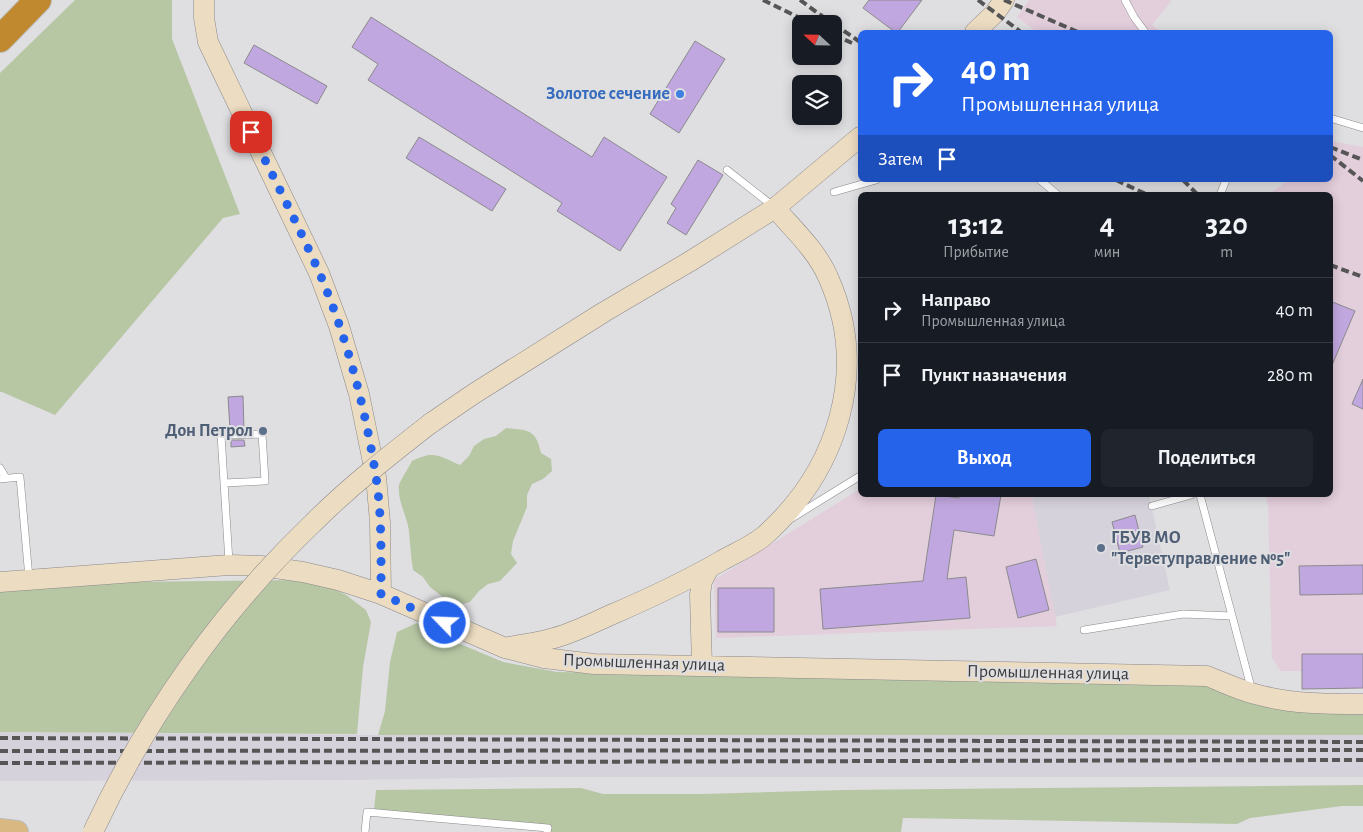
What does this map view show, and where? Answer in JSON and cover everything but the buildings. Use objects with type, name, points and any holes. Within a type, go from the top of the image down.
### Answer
[{"type":"highway","points":[[0,39],[38,0]]},
{"type":"main road","points":[[0,830],[17,832]]},
{"type":"street","points":[[204,0],[204,18],[208,42],[319,273],[339,326],[359,394],[376,477],[380,522],[381,594]]},
{"type":"street","points":[[977,30],[995,13],[1004,0]]},
{"type":"street","points":[[93,832],[124,771],[151,726],[201,652],[246,594],[280,556],[339,498],[431,423],[475,392],[775,208],[858,140]]},
{"type":"street","points":[[505,648],[550,639],[574,631],[666,590],[709,568],[762,537],[795,504],[818,472],[834,438],[843,408],[847,376],[846,337],[839,306],[828,275],[816,257],[775,208]]},
{"type":"street","name":"Промышленная улица","points":[[0,582],[229,565],[261,566],[303,572],[338,580],[381,594],[505,648],[568,662],[1208,676],[1252,694],[1275,699],[1318,704],[1363,704]]},
{"type":"street","points":[[702,666],[700,595],[702,581],[709,568]]},
{"type":"lane","points":[[1125,0],[1144,30]]},
{"type":"lane","points":[[1333,119],[1363,128]]},
{"type":"lane","points":[[727,170],[775,208]]},
{"type":"lane","points":[[834,192],[869,182]]},
{"type":"lane","points":[[1042,182],[1054,192]]},
{"type":"lane","points":[[224,483],[265,481],[262,434],[222,435],[224,483],[229,565]]},
{"type":"lane","points":[[0,468],[3,479],[20,477],[29,581]]},
{"type":"lane","points":[[762,537],[858,477]]},
{"type":"lane","points":[[1152,506],[1184,497]]},
{"type":"lane","points":[[1201,497],[1252,694]]},
{"type":"lane","points":[[1084,630],[1183,614],[1232,616]]},
{"type":"lane","points":[[364,832],[367,812],[548,828],[547,832]]},
{"type":"shaded area","points":[[1029,0],[1172,0],[1152,25],[1158,30],[1034,30],[1017,17]]},
{"type":"shaded area","points":[[1333,142],[1363,147],[1363,671],[1281,671],[1272,658],[1268,505],[1266,497],[1333,497],[1333,192],[1271,192],[1286,182],[1333,182]]},
{"type":"shaded area","points":[[858,490],[858,497],[1035,497],[1032,498],[1057,626],[716,638],[714,580]]},
{"type":"shaded area","name":"ГБУВ МО \"Терветуправление №5\"","points":[[1149,497],[1170,590],[1055,617],[1032,498]]},
{"type":"shaded area","points":[[0,732],[378,735],[1363,735],[1363,777],[524,777],[353,780],[0,781]]},
{"type":"green space","points":[[75,0],[172,0],[172,39],[240,214],[223,218],[55,415],[0,392],[0,73]]},
{"type":"green space","points":[[506,428],[525,430],[534,435],[541,453],[551,459],[552,471],[543,479],[532,484],[527,495],[527,507],[513,541],[511,554],[517,563],[500,581],[488,584],[470,602],[459,605],[449,602],[413,570],[409,531],[399,496],[399,485],[412,461],[431,455],[460,465],[469,456],[474,446],[484,439],[496,436]]},
{"type":"green space","points":[[300,580],[328,586],[346,595],[366,610],[371,622],[363,667],[357,734],[0,732],[0,589],[123,582]]},
{"type":"green space","points":[[417,623],[434,633],[503,662],[557,672],[1206,682],[1363,706],[1363,735],[378,735],[385,711],[390,662],[397,632]]},
{"type":"green space","points":[[1363,785],[1363,806],[1342,806],[1250,818],[1237,824],[903,818],[901,832],[550,832],[550,826],[374,810],[376,790],[581,788],[603,794],[703,794],[844,790]]},
{"type":"railway","points":[[763,0],[794,15]]},
{"type":"railway","points":[[800,0],[821,15]]},
{"type":"railway","points":[[978,0],[1018,30]]},
{"type":"railway","points":[[1004,0],[1073,30]]},
{"type":"railway","points":[[842,30],[858,41]]},
{"type":"railway","points":[[842,39],[852,43]]},
{"type":"railway","points":[[1333,148],[1363,160]]},
{"type":"railway","points":[[1333,157],[1363,181]]},
{"type":"railway","points":[[1120,182],[1142,192]]},
{"type":"railway","points":[[1185,182],[1195,192]]},
{"type":"railway","points":[[1333,266],[1363,277]]},
{"type":"railway","points":[[0,738],[1363,742]]},
{"type":"railway","points":[[0,751],[1363,750]]},
{"type":"railway","points":[[0,763],[1363,760]]},
{"type":"place","name":"Золотое сечение","points":[[680,94]]},
{"type":"place","name":"Дон Петрол","points":[[263,431]]},
{"type":"place","name":"ГБУВ МО \"Терветуправление №5\"","points":[[1101,548]]},
{"type":"route","points":[[251,132],[319,273],[339,326],[359,394],[376,477],[380,522],[381,594],[445,623]]}]
